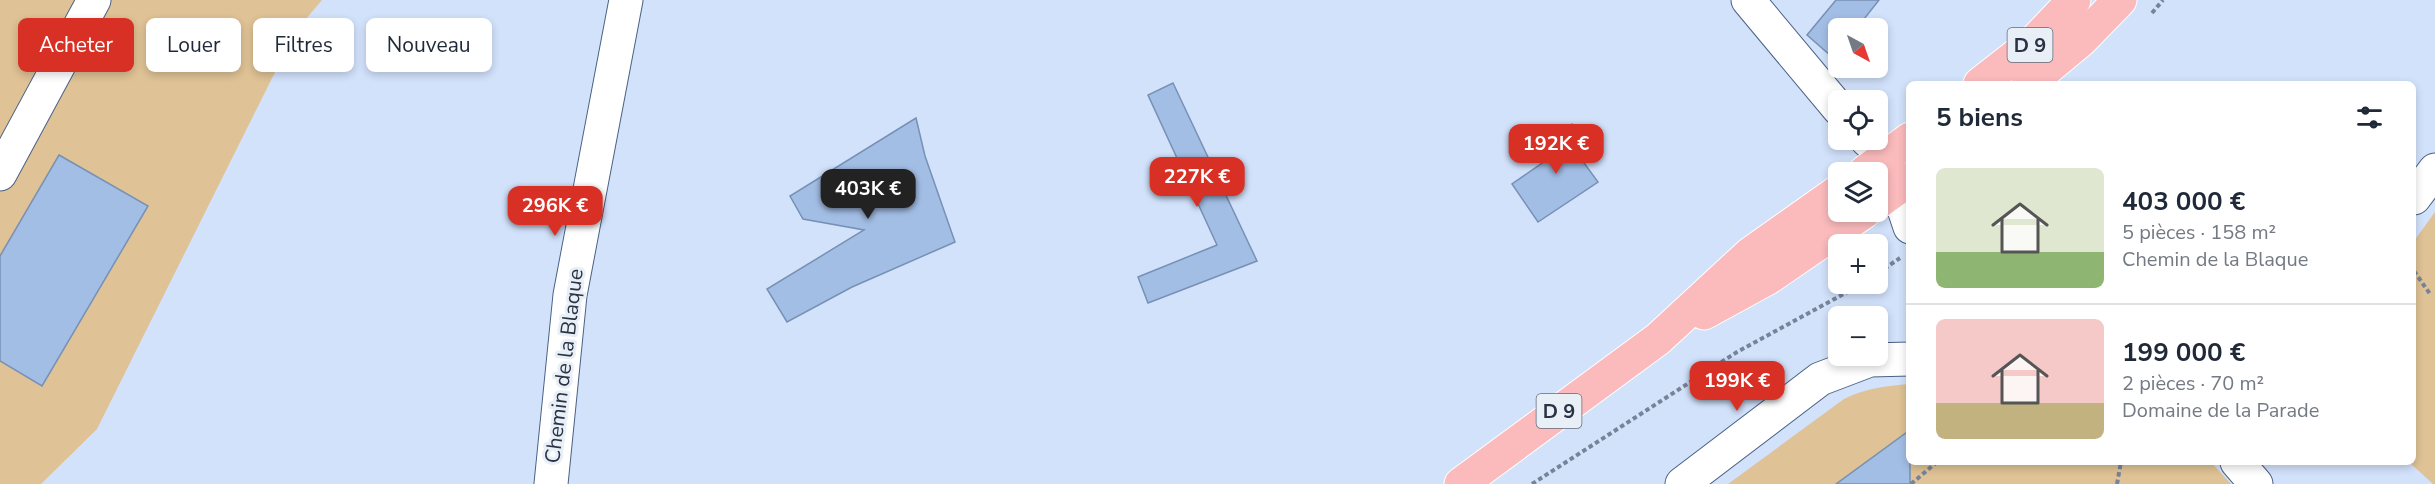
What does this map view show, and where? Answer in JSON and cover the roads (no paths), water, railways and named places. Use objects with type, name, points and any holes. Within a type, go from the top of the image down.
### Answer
[{"type":"main road","name":"D 9","points":[[1984,81],[2035,41],[2074,0]]},
{"type":"main road","name":"D 9","points":[[2032,81],[2081,39],[2120,0]]},
{"type":"main road","name":"D 9","points":[[1461,484],[1658,339],[1750,254],[1828,199]]},
{"type":"main road","name":"D 9","points":[[1658,339],[1768,278],[1849,222]]},
{"type":"street","points":[[0,174],[94,0]]},
{"type":"street","name":"Chemin de la Blaque","points":[[551,484],[570,295],[626,0]]},
{"type":"street","points":[[1748,0],[1828,96]]},
{"type":"street","points":[[1890,168],[1906,242]]},
{"type":"street","points":[[2416,194],[2435,170]]},
{"type":"street","points":[[1682,484],[1821,379],[1870,360],[1906,359]]},
{"type":"street","points":[[2240,465],[2256,484]]}]
